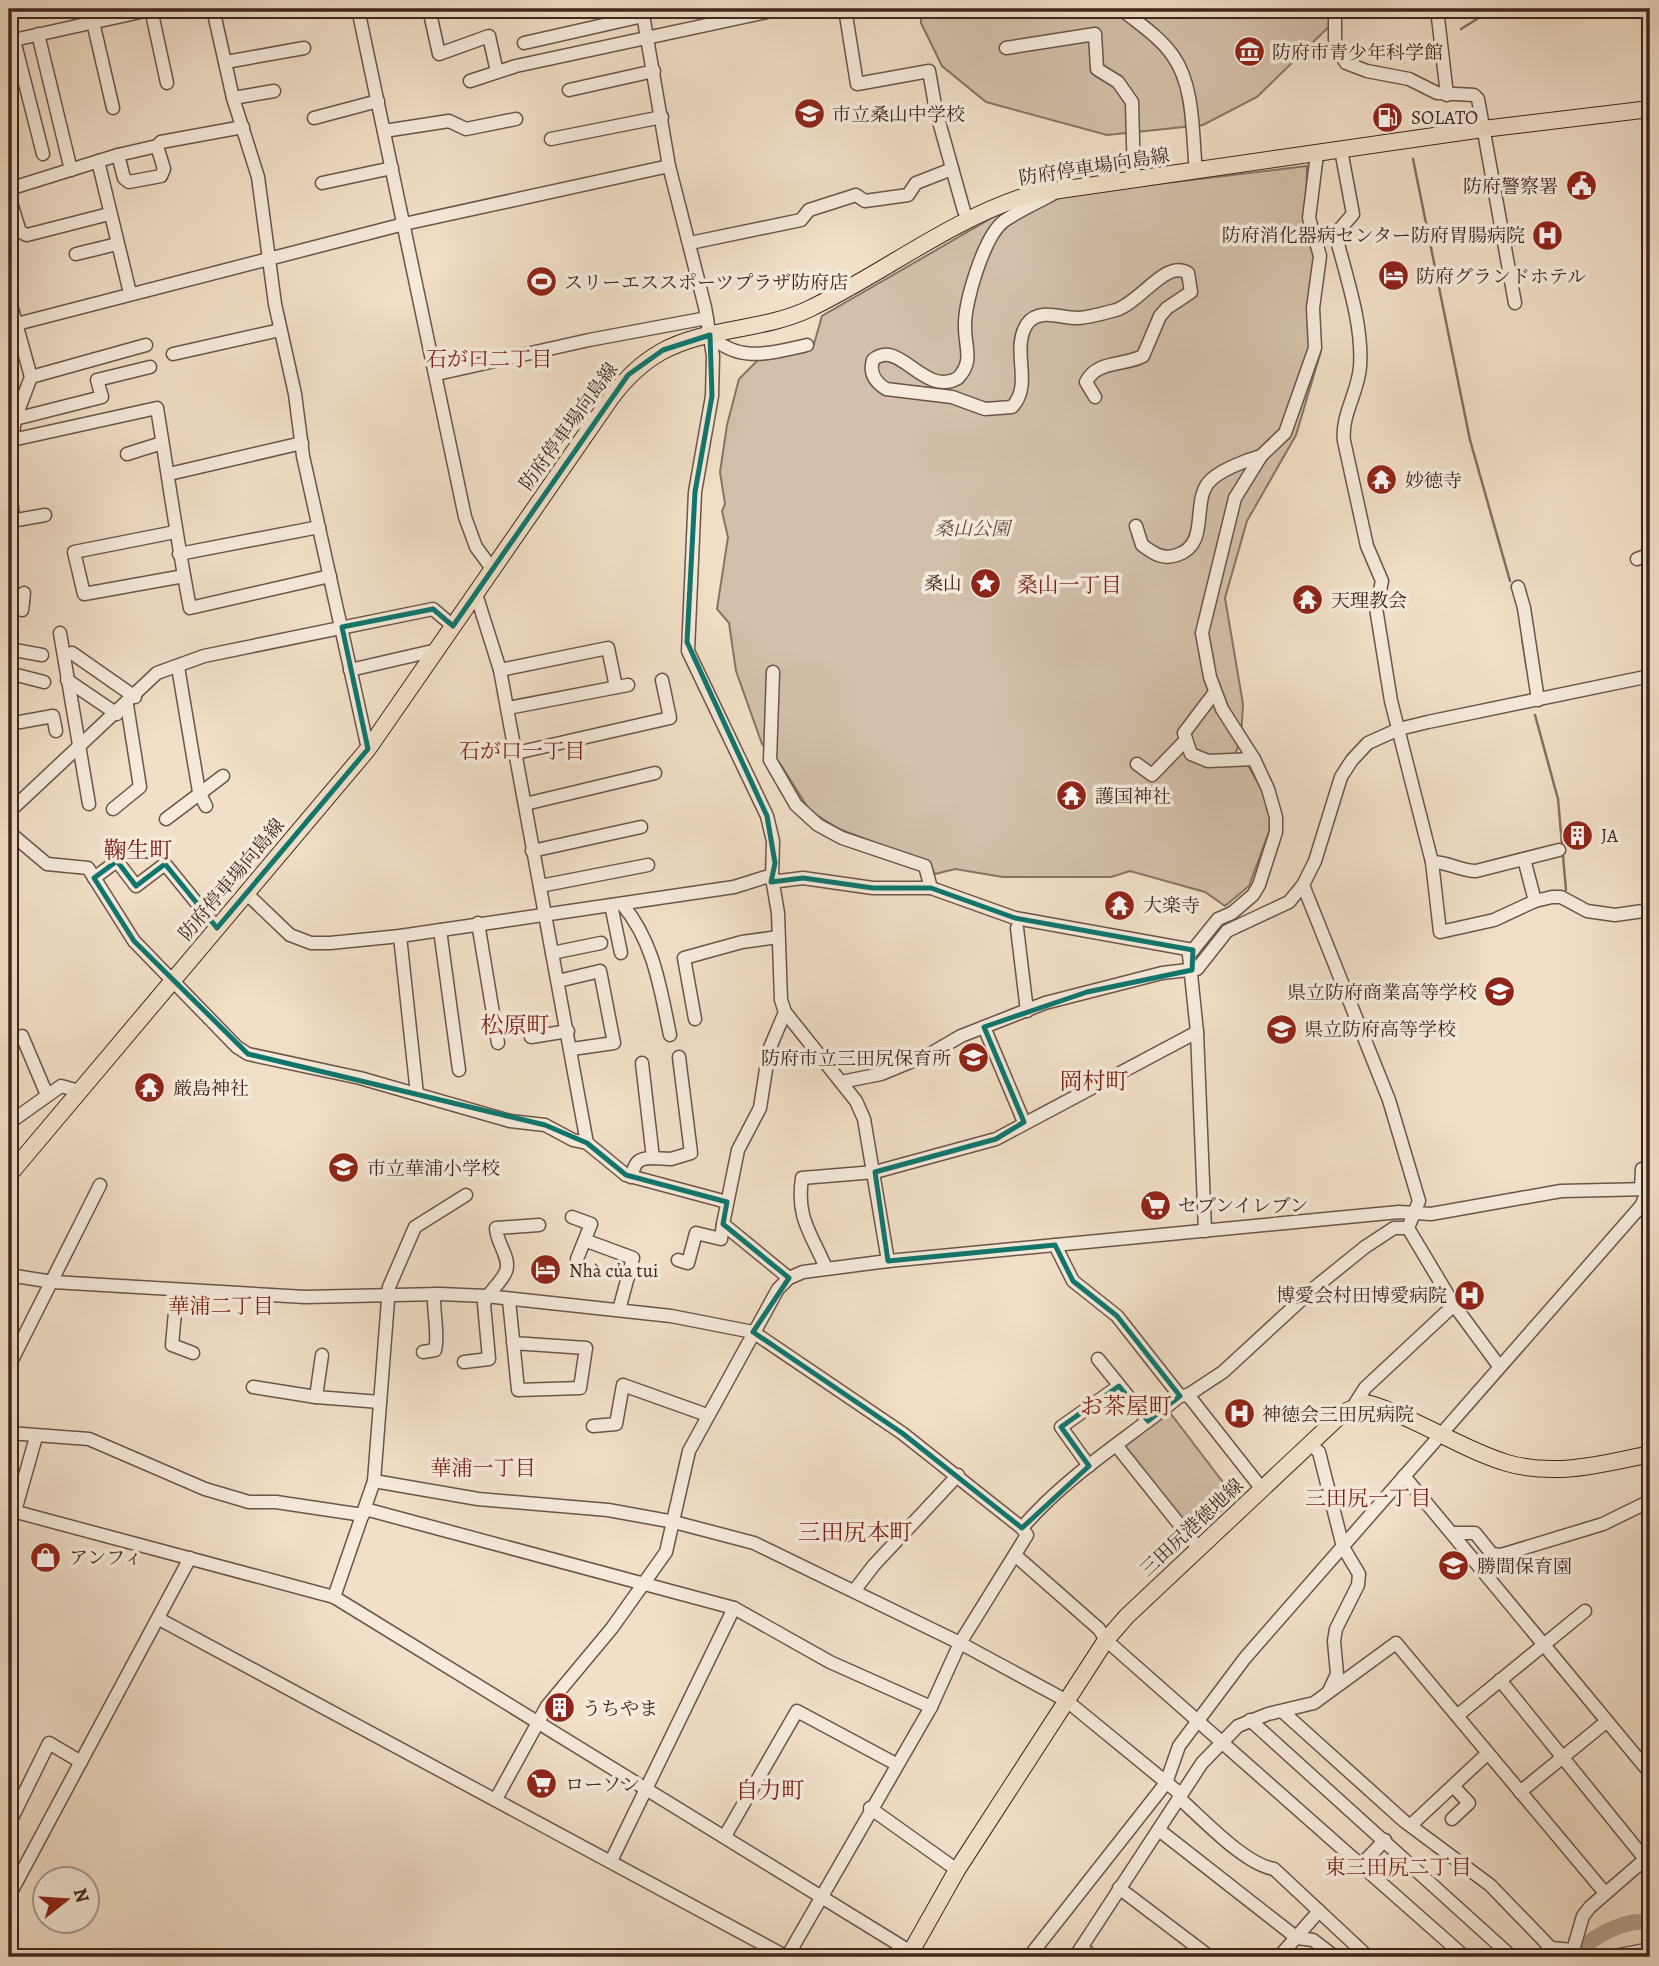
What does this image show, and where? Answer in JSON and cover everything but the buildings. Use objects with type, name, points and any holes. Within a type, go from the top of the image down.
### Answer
[{"type":"main road","name":"防府停車場向島線","points":[[9,1175],[368,749],[628,375],[663,350],[710,335],[774,322],[808,309],[1003,203],[1059,190],[1483,129],[1650,109]]},
{"type":"main road","points":[[1353,1407],[1374,1405],[1487,1456],[1536,1468],[1570,1469],[1650,1454]]},
{"type":"main road","name":"三田尻港徳地線","points":[[912,1955],[957,1870],[1107,1640],[1127,1616],[1353,1407]]},
{"type":"street","points":[[43,155],[11,41],[153,9],[167,83]]},
{"type":"street","points":[[213,9],[233,99],[258,177],[280,330],[295,394],[319,527],[368,749]]},
{"type":"street","points":[[358,9],[465,517],[476,547],[492,570]]},
{"type":"street","points":[[470,81],[497,72],[777,9]]},
{"type":"street","points":[[845,9],[857,84],[929,71],[964,211]]},
{"type":"street","points":[[1121,9],[1158,40],[1179,65],[1185,80],[1196,171]]},
{"type":"street","points":[[1335,9],[1335,46],[1346,63],[1356,69],[1409,79],[1447,95],[1474,95],[1478,99],[1515,303]]},
{"type":"street","points":[[1437,9],[1447,95]]},
{"type":"street","points":[[524,43],[643,12],[669,166],[690,243],[710,335],[712,396],[695,492],[687,642],[692,661],[764,807],[773,841],[772,878],[780,989],[785,1012],[841,1082],[864,1119],[888,1261]]},
{"type":"street","points":[[431,18],[439,54],[489,36],[497,72]]},
{"type":"street","points":[[93,22],[113,108]]},
{"type":"street","points":[[38,34],[71,170]]},
{"type":"street","points":[[1006,48],[1095,34],[1097,69],[1118,82],[1132,102],[1134,180]]},
{"type":"street","points":[[226,62],[304,48]]},
{"type":"street","points":[[569,90],[654,71]]},
{"type":"street","points":[[233,99],[274,91]]},
{"type":"street","points":[[314,118],[378,101]]},
{"type":"street","points":[[551,139],[662,117]]},
{"type":"street","points":[[384,131],[449,121],[466,129],[516,118]]},
{"type":"street","points":[[109,214],[27,235],[20,232],[10,188],[157,146],[161,142],[182,136],[243,127]]},
{"type":"street","points":[[118,155],[124,178],[129,182],[161,176],[164,169],[157,146]]},
{"type":"street","points":[[1341,150],[1353,214],[1340,229],[1338,244],[1348,278],[1360,353],[1355,392],[1342,429],[1367,546],[1382,581],[1376,608],[1399,729],[1432,862],[1440,932],[1493,920],[1535,901],[1561,897],[1587,911],[1615,915],[1650,910]]},
{"type":"street","points":[[1205,1231],[1197,1032],[1189,955],[1218,919],[1232,914],[1253,895],[1276,832],[1273,803],[1254,759],[1229,722],[1215,692],[1204,656],[1202,633],[1235,498],[1261,456],[1285,433],[1315,348],[1313,308],[1320,256],[1309,218],[1317,154]]},
{"type":"street","points":[[98,162],[130,293]]},
{"type":"street","points":[[12,324],[404,224],[669,166]]},
{"type":"street","points":[[322,183],[392,168]]},
{"type":"street","points":[[690,243],[801,220],[809,210],[856,195],[865,201],[908,195],[916,183],[952,169]]},
{"type":"street","points":[[1059,190],[1002,222],[996,230],[971,291],[964,318],[969,360],[958,378],[942,383],[929,379],[894,355],[884,354],[873,360],[873,376],[877,384],[886,389],[952,397],[985,409],[1012,407],[1021,395],[1021,344],[1033,318],[1043,315],[1076,318],[1118,309],[1144,295],[1166,272],[1176,269],[1188,273],[1191,292],[1160,316],[1143,356],[1100,367],[1090,375],[1086,382],[1095,397]]},
{"type":"street","points":[[76,254],[117,244]]},
{"type":"street","points":[[9,298],[12,324],[31,376],[12,430],[9,466]]},
{"type":"street","points":[[437,374],[589,340],[707,318]]},
{"type":"street","points":[[173,354],[280,330]]},
{"type":"street","points":[[710,335],[722,347],[749,355],[807,345]]},
{"type":"street","points":[[31,376],[146,345]]},
{"type":"street","points":[[12,430],[102,397],[97,380],[150,368]]},
{"type":"street","points":[[12,430],[156,408],[169,474],[170,505],[190,608],[330,576]]},
{"type":"street","points":[[127,454],[162,443]]},
{"type":"street","points":[[169,474],[302,443]]},
{"type":"street","points":[[1136,526],[1142,545],[1157,556],[1169,557],[1187,551],[1195,540],[1204,491],[1211,479],[1261,456]]},
{"type":"street","points":[[9,483],[11,521],[44,514]]},
{"type":"street","points":[[179,554],[319,527]]},
{"type":"street","points":[[175,532],[74,552],[84,594],[184,576]]},
{"type":"street","points":[[1637,559],[1650,555]]},
{"type":"street","points":[[1518,587],[1538,700]]},
{"type":"street","points":[[476,594],[500,670],[508,708],[531,851],[572,1049],[587,1143]]},
{"type":"street","points":[[9,600],[23,602]]},
{"type":"street","points":[[9,812],[126,705],[157,673],[204,656],[433,608],[453,626]]},
{"type":"street","points":[[60,633],[89,804]]},
{"type":"street","points":[[500,670],[608,648],[622,686],[508,708]]},
{"type":"street","points":[[9,649],[42,655]]},
{"type":"street","points":[[350,670],[437,650]]},
{"type":"street","points":[[72,653],[126,705],[140,787],[113,809]]},
{"type":"street","points":[[178,667],[199,792],[206,806]]},
{"type":"street","points":[[772,671],[770,760],[796,805],[818,825],[842,838],[925,866],[931,888]]},
{"type":"street","points":[[9,673],[44,682]]},
{"type":"street","points":[[841,1082],[893,1069],[984,1027],[1027,1011],[1124,982],[1197,969],[1227,931],[1289,902],[1303,885],[1315,861],[1341,778],[1352,760],[1368,743],[1399,729],[1650,676]]},
{"type":"street","points":[[67,680],[126,705]]},
{"type":"street","points":[[516,753],[670,718],[662,680]]},
{"type":"street","points":[[1215,692],[1184,733],[1191,754],[1208,761],[1254,759]]},
{"type":"street","points":[[9,724],[53,716],[56,731]]},
{"type":"street","points":[[1137,764],[1152,775],[1185,741]]},
{"type":"street","points":[[525,804],[655,773]]},
{"type":"street","points":[[166,819],[223,776]]},
{"type":"street","points":[[531,851],[641,827]]},
{"type":"street","points":[[9,832],[47,864],[88,868],[134,941],[237,1047],[248,1054],[360,1077],[510,1121],[545,1125],[573,1140],[587,1143],[631,1177],[727,1202]]},
{"type":"street","points":[[1432,862],[1448,862],[1466,871],[1476,871],[1559,850]]},
{"type":"street","points":[[1524,859],[1535,901]]},
{"type":"street","points":[[94,878],[117,861],[136,886],[165,864],[217,928]]},
{"type":"street","points":[[540,886],[648,866]]},
{"type":"street","points":[[246,893],[290,935],[311,943],[400,936],[772,878],[779,881],[803,878],[873,888],[931,888],[1015,918],[1193,950]]},
{"type":"street","points":[[1303,885],[1389,1100],[1419,1201],[1408,1228]]},
{"type":"street","points":[[617,904],[621,953]]},
{"type":"street","points":[[617,904],[641,931],[654,960],[670,1035]]},
{"type":"street","points":[[478,923],[498,1043]]},
{"type":"street","points":[[1017,928],[1027,1011]]},
{"type":"street","points":[[440,930],[459,1070]]},
{"type":"street","points":[[400,936],[417,1094]]},
{"type":"street","points":[[695,1019],[684,958],[717,948],[778,937]]},
{"type":"street","points":[[552,953],[601,943]]},
{"type":"street","points":[[558,981],[600,971],[603,983],[614,1043],[572,1049]]},
{"type":"street","points":[[678,1260],[688,1263],[696,1234],[721,1239],[738,1150],[760,1108],[769,1050],[785,1012]]},
{"type":"street","points":[[984,1027],[1024,1122]]},
{"type":"street","points":[[531,1037],[568,1031]]},
{"type":"street","points":[[826,1268],[803,1222],[799,1202],[802,1178],[875,1172],[996,1139],[1197,1032]]},
{"type":"street","points":[[22,1036],[47,1094]]},
{"type":"street","points":[[631,1177],[635,1164],[641,1158],[671,1159],[691,1153],[679,1057]]},
{"type":"street","points":[[642,1063],[653,1158]]},
{"type":"street","points":[[9,1123],[61,1086],[79,1091]]},
{"type":"street","points":[[1650,1167],[1642,1170],[1650,1217]]},
{"type":"street","points":[[9,1366],[100,1185]]},
{"type":"street","points":[[496,1799],[536,1721],[645,1584],[666,1552],[690,1451],[753,1332],[778,1289],[789,1278],[826,1268],[888,1261],[1399,1212],[1415,1215],[1561,1191],[1645,1191]]},
{"type":"street","points":[[1029,1957],[1166,1783],[1179,1746],[1196,1720],[1440,1434],[1641,1206],[1645,1191]]},
{"type":"street","points":[[334,1597],[374,1481],[388,1294],[415,1227],[466,1195]]},
{"type":"street","points":[[572,1217],[591,1224],[587,1241]]},
{"type":"street","points":[[464,1362],[489,1359],[486,1296],[506,1271],[496,1228],[539,1224]]},
{"type":"street","points":[[723,1224],[789,1278]]},
{"type":"street","points":[[1022,1528],[1045,1501],[1089,1466],[1184,1395],[1223,1371],[1337,1269],[1394,1228],[1408,1228]]},
{"type":"street","points":[[1408,1228],[1454,1305],[1499,1366]]},
{"type":"street","points":[[577,1259],[582,1242],[587,1241],[633,1258],[619,1310]]},
{"type":"street","points":[[1055,1245],[1073,1281],[1117,1316],[1262,1489]]},
{"type":"street","points":[[9,1275],[53,1282],[305,1297],[388,1294],[486,1296],[671,1316],[753,1332],[892,1426],[958,1475],[1027,1535],[960,1643],[931,1707],[870,1808],[787,1957],[159,1619]]},
{"type":"street","points":[[177,1290],[172,1345],[193,1353]]},
{"type":"street","points":[[423,1352],[435,1350],[437,1343],[433,1318],[434,1294]]},
{"type":"street","points":[[509,1300],[513,1343],[518,1390],[580,1388],[586,1349],[513,1343]]},
{"type":"street","points":[[1353,1407],[1365,1388],[1454,1305]]},
{"type":"street","points":[[316,1397],[322,1355]]},
{"type":"street","points":[[1098,1359],[1149,1421]]},
{"type":"street","points":[[593,1426],[616,1424],[623,1385],[707,1415]]},
{"type":"street","points":[[1089,1466],[1061,1427],[1119,1386]]},
{"type":"street","points":[[253,1387],[316,1397],[380,1402]]},
{"type":"street","points":[[9,1433],[89,1439],[205,1489],[249,1502],[276,1502],[364,1512],[734,1608],[830,1662],[931,1707]]},
{"type":"street","points":[[36,1437],[12,1510],[334,1597],[724,1836],[912,1955]]},
{"type":"street","points":[[1310,1444],[1319,1452],[1343,1547],[1359,1574],[1358,1585],[1336,1629],[1334,1641],[1337,1674],[1329,1691]]},
{"type":"street","points":[[1116,1445],[1199,1549]]},
{"type":"street","points":[[854,1591],[874,1565],[958,1475]]},
{"type":"street","points":[[1404,1476],[1650,1773]]},
{"type":"street","points":[[374,1481],[478,1499],[565,1504],[674,1522],[754,1543],[854,1591],[960,1643],[1067,1701],[1178,1792],[1179,1798],[1261,1867],[1274,1869],[1319,1910],[1364,1957]]},
{"type":"street","points":[[1453,1533],[1475,1533],[1492,1554],[1501,1556],[1603,1524],[1650,1501]]},
{"type":"street","points":[[1015,1555],[1196,1720],[1465,1957]]},
{"type":"street","points":[[10,1892],[190,1558]]},
{"type":"street","points":[[611,1861],[734,1608]]},
{"type":"street","points":[[1458,1715],[1585,1611]]},
{"type":"street","points":[[1094,1957],[1078,1952],[1202,1763],[1222,1741],[1250,1720],[1314,1703],[1396,1643],[1605,1893]]},
{"type":"street","points":[[1283,1712],[1411,1825],[1490,1885],[1551,1948],[1572,1954],[1583,1916],[1605,1893],[1648,1857],[1500,1680]]},
{"type":"street","points":[[724,1836],[797,1711],[896,1765]]},
{"type":"street","points":[[1250,1720],[1512,1957]]},
{"type":"street","points":[[1520,1792],[1606,1722]]},
{"type":"street","points":[[9,1824],[49,1743],[81,1762]]},
{"type":"street","points":[[1411,1825],[1488,1753]]},
{"type":"street","points":[[1452,1819],[1469,1803],[1453,1786]]},
{"type":"street","points":[[870,1808],[957,1870]]},
{"type":"street","points":[[1159,1830],[1297,1938],[1313,1940],[1335,1957]]},
{"type":"street","points":[[1361,1865],[1385,1840]]},
{"type":"street","points":[[1119,1888],[1210,1957]]},
{"type":"street","points":[[1279,1957],[1319,1910]]},
{"type":"street","points":[[1540,1957],[1551,1948]]},
{"type":"street","points":[[1609,1957],[1650,1949]]},
{"type":"highlighted area","points":[[710,335],[712,396],[695,492],[687,642],[767,816],[775,863],[771,882],[803,878],[873,888],[931,888],[1015,918],[1193,950],[1192,970],[1087,992],[984,1027],[1024,1122],[996,1139],[875,1172],[888,1261],[1055,1245],[1073,1281],[1117,1316],[1180,1396],[1148,1421],[1119,1386],[1061,1427],[1089,1466],[1022,1528],[902,1433],[753,1332],[789,1278],[723,1224],[727,1202],[626,1175],[587,1143],[545,1125],[248,1054],[134,941],[94,878],[117,861],[136,886],[165,864],[217,928],[368,749],[342,627],[433,609],[453,626],[628,375],[663,350]]},
{"type":"green space","points":[[921,9],[1347,9],[1257,97],[1203,125],[1107,135],[986,102],[942,66],[921,23]]},
{"type":"green space","name":"桑山公園","points":[[1307,166],[1306,224],[1318,262],[1313,295],[1321,351],[1296,435],[1247,521],[1225,598],[1243,704],[1241,737],[1232,764],[1248,765],[1269,803],[1270,829],[1249,886],[1225,906],[1205,892],[1130,871],[1111,877],[1003,877],[955,869],[935,874],[927,862],[839,829],[810,811],[781,765],[762,744],[736,671],[729,623],[717,609],[728,537],[722,511],[725,504],[720,472],[727,425],[739,379],[758,360],[814,344],[822,316],[1002,212],[1057,196]]},
{"type":"green space","points":[[1168,1410],[1235,1498],[1194,1534],[1120,1446]]},
{"type":"waterway","points":[[1461,29],[1493,9]]},
{"type":"waterway","points":[[1413,159],[1470,440],[1510,581]]},
{"type":"waterway","points":[[1522,637],[1527,669]]},
{"type":"waterway","points":[[1535,715],[1558,799],[1566,890]]},
{"type":"waterway","points":[[1566,1957],[1617,1927],[1628,1923],[1650,1923]]},
{"type":"place","name":"防府市青少年科学館","points":[[1249,52]]},
{"type":"place","name":"市立桑山中学校","points":[[809,114]]},
{"type":"place","name":"SOLATO","points":[[1388,117]]},
{"type":"place","name":"防府警察署","points":[[1581,186]]},
{"type":"place","name":"防府消化器病センター防府胃腸病院","points":[[1548,235]]},
{"type":"place","name":"防府グランドホテル","points":[[1393,276]]},
{"type":"place","name":"スリーエススポーツプラザ防府店","points":[[541,282]]},
{"type":"place","name":"妙徳寺","points":[[1382,480]]},
{"type":"place","name":"桑山","points":[[985,583]]},
{"type":"place","name":"天理教会","points":[[1308,600]]},
{"type":"place","name":"護国神社","points":[[1072,796]]},
{"type":"place","name":"JA","points":[[1578,835]]},
{"type":"place","name":"大楽寺","points":[[1120,905]]},
{"type":"place","name":"県立防府商業高等学校","points":[[1500,992]]},
{"type":"place","name":"県立防府高等学校","points":[[1281,1029]]},
{"type":"place","name":"防府市立三田尻保育所","points":[[974,1058]]},
{"type":"place","name":"厳島神社","points":[[150,1088]]},
{"type":"place","name":"市立華浦小学校","points":[[344,1168]]},
{"type":"place","name":"セブンイレブン","points":[[1155,1205]]},
{"type":"place","name":"Nhà của tui","points":[[546,1270]]},
{"type":"place","name":"博愛会村田博愛病院","points":[[1470,1295]]},
{"type":"place","name":"神徳会三田尻病院","points":[[1239,1414]]},
{"type":"place","name":"アンフィ","points":[[46,1557]]},
{"type":"place","name":"勝間保育園","points":[[1454,1566]]},
{"type":"place","name":"うちやま","points":[[559,1708]]},
{"type":"place","name":"ローソン","points":[[542,1784]]},
{"type":"district","name":"石が口二丁目","points":[[489,359]]},
{"type":"district","name":"桑山一丁目","points":[[1069,585]]},
{"type":"district","name":"石が口一丁目","points":[[522,751]]},
{"type":"district","name":"鞠生町","points":[[138,850]]},
{"type":"district","name":"松原町","points":[[515,1025]]},
{"type":"district","name":"岡村町","points":[[1094,1081]]},
{"type":"district","name":"華浦二丁目","points":[[221,1306]]},
{"type":"district","name":"お茶屋町","points":[[1126,1406]]},
{"type":"district","name":"華浦一丁目","points":[[483,1468]]},
{"type":"district","name":"三田尻一丁目","points":[[1368,1498]]},
{"type":"district","name":"三田尻本町","points":[[855,1532]]},
{"type":"district","name":"自力町","points":[[770,1790]]},
{"type":"district","name":"東三田尻二丁目","points":[[1398,1867]]}]
